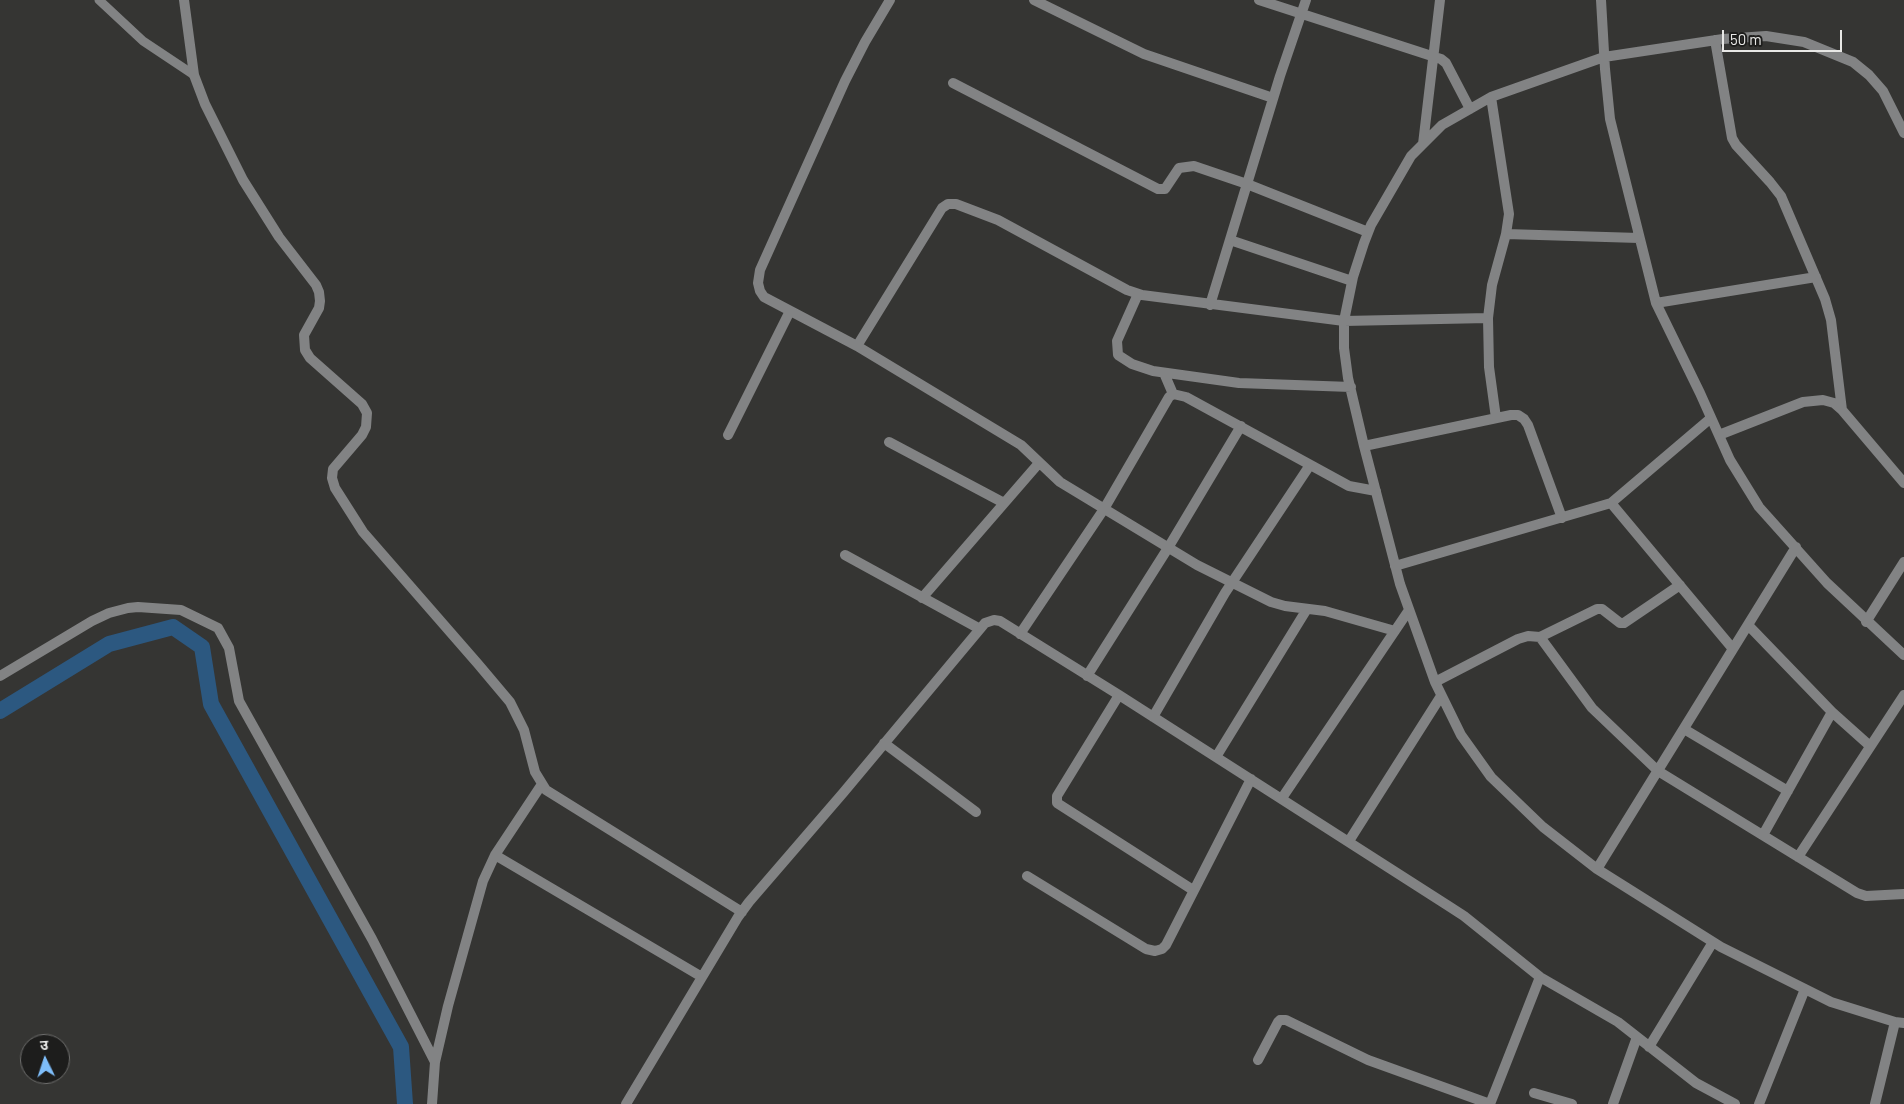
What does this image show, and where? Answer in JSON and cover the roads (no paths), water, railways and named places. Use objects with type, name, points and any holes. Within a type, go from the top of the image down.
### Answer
[{"type":"street","points":[[184,0],[194,75],[205,104],[243,180],[279,237],[316,285],[319,292],[319,308],[304,335],[305,350],[310,358],[362,404],[367,413],[366,427],[362,435],[334,469],[332,478],[335,488],[363,532],[510,702],[522,724],[535,772],[546,790],[742,912]]},
{"type":"street","points":[[890,0],[865,42],[760,270],[758,282],[764,297],[857,346],[1021,445],[1060,482],[1168,548],[1232,582],[1271,602],[1326,611],[1395,631]]},
{"type":"street","points":[[1034,0],[1144,54],[1273,98]]},
{"type":"street","points":[[1258,0],[1433,56],[1446,63],[1470,109]]},
{"type":"street","points":[[1210,305],[1273,98],[1306,0]]},
{"type":"street","points":[[1423,144],[1440,0]]},
{"type":"street","points":[[1601,0],[1610,119],[1656,303],[1730,460],[1759,507],[1827,583],[1866,622],[1904,655]]},
{"type":"street","points":[[1875,1104],[1900,1023],[1831,1002],[1713,942],[1597,868],[1543,827],[1491,777],[1461,735],[1435,682],[1395,566],[1351,387],[1344,348],[1344,321],[1352,280],[1368,232],[1411,156],[1442,125],[1492,97],[1604,57],[1715,40],[1766,36],[1804,42],[1853,62],[1869,75],[1883,91],[1904,134]]},
{"type":"street","points":[[1715,40],[1732,138],[1781,196],[1825,299],[1831,320],[1842,410]]},
{"type":"street","points":[[953,83],[1158,189],[1165,189],[1179,168],[1189,166],[1246,184],[1368,232]]},
{"type":"street","points":[[1492,97],[1509,214],[1506,234],[1492,285],[1488,318],[1489,367],[1496,418]]},
{"type":"street","points":[[857,346],[942,208],[948,204],[956,204],[998,220],[1126,290],[1158,299],[1344,321],[1488,318]]},
{"type":"street","points":[[1506,234],[1639,238]]},
{"type":"street","points":[[1230,240],[1352,280]]},
{"type":"street","points":[[1656,303],[1816,277]]},
{"type":"street","points":[[1138,294],[1117,341],[1118,354],[1132,364],[1164,373],[1239,383],[1351,387]]},
{"type":"street","points":[[728,435],[790,311]]},
{"type":"street","points":[[1164,373],[1173,394]]},
{"type":"street","points":[[1173,394],[1186,397],[1349,486],[1376,491]]},
{"type":"street","points":[[1020,634],[1104,509],[1169,397],[1173,394]]},
{"type":"street","points":[[1719,436],[1803,402],[1823,400],[1834,403],[1842,410],[1904,483]]},
{"type":"street","points":[[1364,446],[1511,415],[1518,416],[1524,419],[1528,425],[1562,518]]},
{"type":"street","points":[[1395,566],[1612,503],[1711,418]]},
{"type":"street","points":[[1087,676],[1168,548],[1240,426]]},
{"type":"street","points":[[889,442],[1004,503]]},
{"type":"street","points":[[922,598],[1039,463]]},
{"type":"street","points":[[1153,717],[1232,582],[1310,465]]},
{"type":"street","points":[[1612,503],[1733,649]]},
{"type":"street","points":[[1597,868],[1796,548]]},
{"type":"street","points":[[845,555],[980,630]]},
{"type":"street","points":[[1866,622],[1904,562]]},
{"type":"street","points":[[1435,682],[1518,639],[1528,636],[1540,637],[1597,609],[1602,609],[1620,623],[1624,623],[1680,585]]},
{"type":"street","points":[[0,676],[92,621],[109,613],[128,608],[181,610],[218,628],[229,648],[239,701],[372,938],[435,1062]]},
{"type":"street","points":[[1216,757],[1307,609]]},
{"type":"street","points":[[1282,798],[1409,610]]},
{"type":"street","points":[[626,1104],[742,912],[985,623],[994,620],[1000,621],[1119,695],[1464,916],[1540,977],[1618,1022],[1696,1083],[1735,1104]]},
{"type":"street","points":[[1748,625],[1832,712],[1870,746]]},
{"type":"street","points":[[1540,637],[1592,708],[1658,771],[1862,895],[1904,894]]},
{"type":"street","points":[[1119,695],[1057,796],[1057,803],[1193,890]]},
{"type":"street","points":[[1798,857],[1904,695]]},
{"type":"street","points":[[1349,841],[1442,696]]},
{"type":"street","points":[[1762,835],[1832,712]]},
{"type":"street","points":[[1684,729],[1788,791]]},
{"type":"street","points":[[884,743],[976,812]]},
{"type":"street","points":[[1028,876],[1146,949],[1155,951],[1162,949],[1166,945],[1251,779]]},
{"type":"street","points":[[432,1104],[435,1062],[448,1006],[483,881],[495,855],[542,784]]},
{"type":"street","points":[[495,855],[702,977]]},
{"type":"street","points":[[1649,1047],[1713,942]]},
{"type":"street","points":[[1258,1060],[1278,1022],[1286,1020],[1368,1060],[1490,1104],[1540,977]]},
{"type":"street","points":[[1759,1104],[1805,989]]},
{"type":"street","points":[[1613,1104],[1637,1037]]},
{"type":"street","points":[[1534,1093],[1572,1104]]},
{"type":"lane","points":[[99,0],[142,41],[194,75]]},
{"type":"waterway","points":[[0,711],[109,644],[173,627],[202,647],[211,704],[401,1047],[405,1104]]}]
